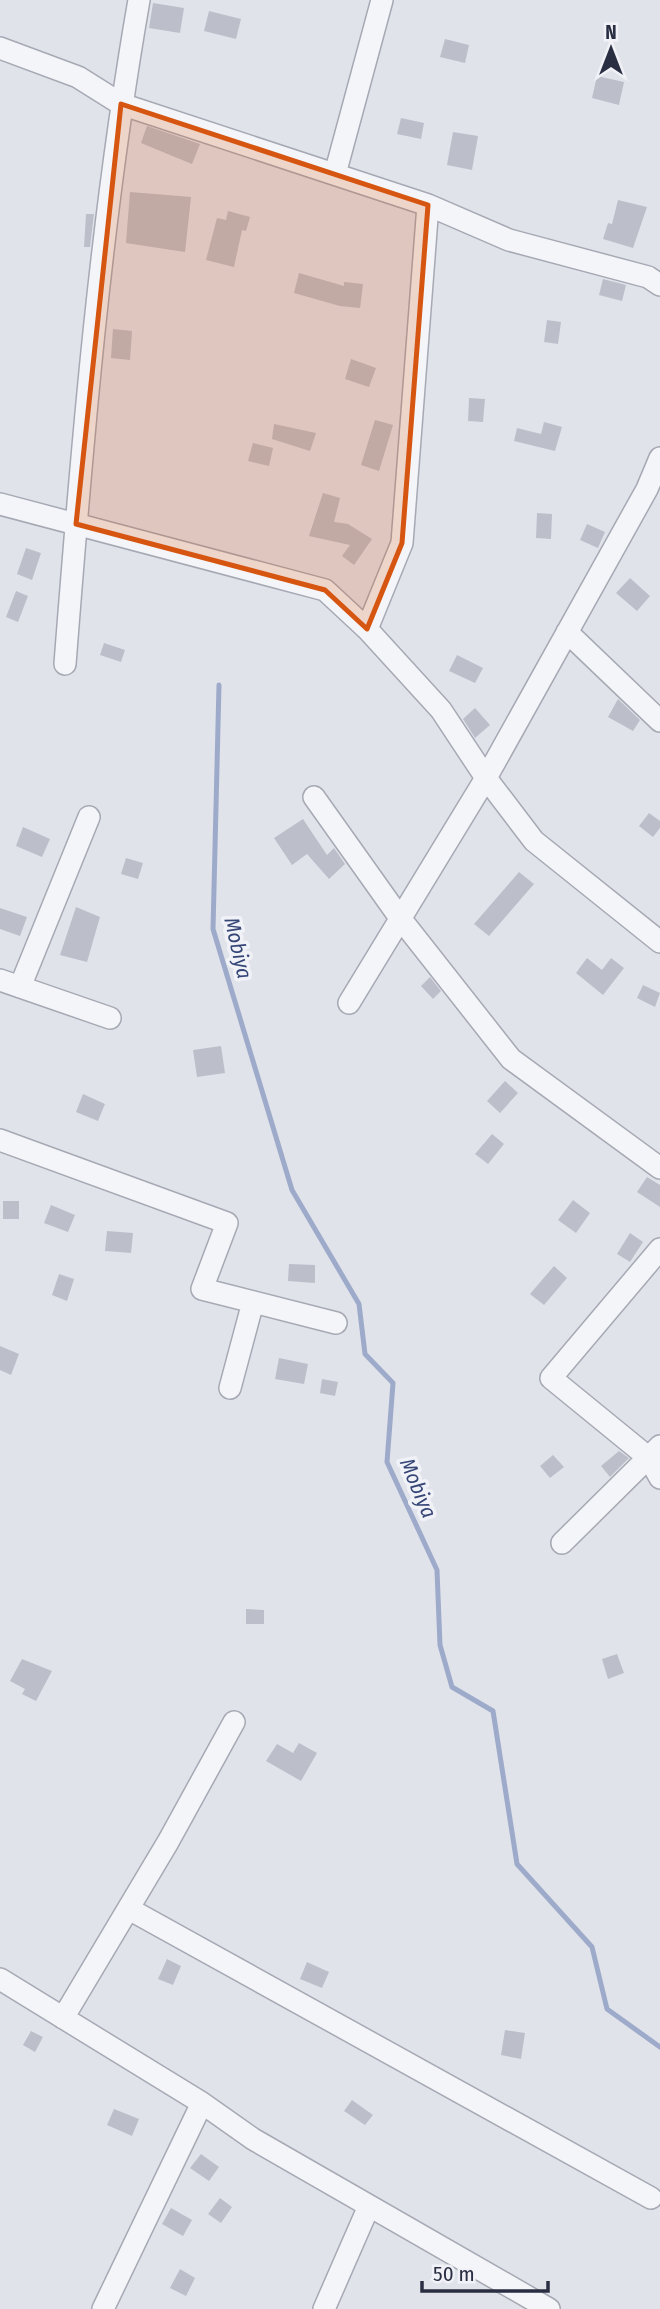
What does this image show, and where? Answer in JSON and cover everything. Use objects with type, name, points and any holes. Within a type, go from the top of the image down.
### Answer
[{"type":"street","points":[[65,664],[76,524],[121,104],[139,0]]},
{"type":"street","points":[[335,174],[382,0]]},
{"type":"street","points":[[0,48],[78,76],[121,104],[428,205],[509,240],[648,277],[660,285]]},
{"type":"street","points":[[367,629],[402,542],[428,205]]},
{"type":"street","points":[[349,1003],[486,778],[567,632],[653,495],[660,458]]},
{"type":"street","points":[[0,504],[325,590],[367,629],[441,710],[486,778],[534,841],[660,942]]},
{"type":"street","points":[[567,632],[660,721]]},
{"type":"street","points":[[313,797],[400,918],[511,1059],[660,1168]]},
{"type":"street","points":[[89,817],[10,984],[110,1018]]},
{"type":"street","points":[[0,1140],[227,1223],[202,1289],[336,1323]]},
{"type":"street","points":[[660,1249],[551,1378],[654,1452],[660,1478]]},
{"type":"street","points":[[230,1388],[253,1302]]},
{"type":"street","points":[[562,1543],[654,1452]]},
{"type":"street","points":[[63,2018],[234,1722]]},
{"type":"street","points":[[128,1909],[651,2198]]},
{"type":"street","points":[[0,1979],[202,2103],[253,2139],[549,2309]]},
{"type":"street","points":[[103,2309],[202,2103]]},
{"type":"street","points":[[324,2309],[369,2206]]},
{"type":"highlighted area","points":[[121,104],[428,205],[402,543],[367,629],[325,590],[76,524]]},
{"type":"building","points":[[153,3],[184,8],[180,33],[149,28]]},
{"type":"building","points":[[209,11],[241,19],[236,39],[204,31]]},
{"type":"building","points":[[445,39],[469,45],[465,63],[440,57]]},
{"type":"building","points":[[597,76],[624,82],[619,105],[592,98]]},
{"type":"building","points":[[401,118],[424,123],[421,139],[397,134]]},
{"type":"building","points":[[147,126],[200,144],[192,164],[141,143]]},
{"type":"building","points":[[453,132],[478,136],[472,170],[447,165]]},
{"type":"building","points":[[130,192],[191,197],[185,252],[126,243]]},
{"type":"building","points":[[618,200],[647,207],[633,248],[603,239],[608,223],[612,224]]},
{"type":"building","points":[[228,211],[250,217],[246,231],[242,230],[234,267],[206,260],[217,218],[226,220]]},
{"type":"building","points":[[86,214],[94,214],[90,247],[84,247]]},
{"type":"building","points":[[299,273],[344,286],[344,282],[363,284],[360,308],[340,306],[294,293]]},
{"type":"building","points":[[603,279],[626,285],[622,301],[599,295]]},
{"type":"building","points":[[547,320],[561,322],[558,344],[544,342]]},
{"type":"building","points":[[113,329],[132,331],[130,360],[111,358]]},
{"type":"building","points":[[351,359],[376,368],[369,387],[345,379]]},
{"type":"building","points":[[469,398],[485,399],[483,422],[468,421]]},
{"type":"building","points":[[375,420],[393,425],[379,471],[361,465]]},
{"type":"building","points":[[544,422],[562,427],[555,451],[514,441],[517,428],[541,434]]},
{"type":"building","points":[[274,424],[316,433],[310,451],[272,439]]},
{"type":"building","points":[[253,443],[273,448],[269,466],[248,461]]},
{"type":"building","points":[[323,493],[340,498],[334,522],[348,524],[372,539],[354,565],[342,556],[350,545],[309,536]]},
{"type":"building","points":[[537,513],[552,514],[551,539],[536,538]]},
{"type":"building","points":[[587,524],[605,532],[598,548],[580,540]]},
{"type":"building","points":[[26,548],[41,553],[32,580],[17,574]]},
{"type":"building","points":[[630,578],[650,596],[637,611],[616,593]]},
{"type":"building","points":[[16,591],[28,596],[18,622],[6,617]]},
{"type":"building","points":[[104,643],[125,650],[121,662],[100,655]]},
{"type":"building","points":[[457,655],[483,668],[475,683],[449,671]]},
{"type":"building","points":[[618,699],[640,720],[633,731],[608,717]]},
{"type":"building","points":[[475,708],[490,725],[475,738],[463,719]]},
{"type":"building","points":[[649,813],[660,821],[660,828],[653,837],[639,826]]},
{"type":"building","points":[[303,819],[327,855],[334,848],[345,864],[329,879],[307,854],[292,865],[274,838]]},
{"type":"building","points":[[23,827],[50,839],[42,857],[16,846]]},
{"type":"building","points":[[126,858],[143,863],[138,879],[121,874]]},
{"type":"building","points":[[519,872],[534,884],[489,936],[474,924]]},
{"type":"building","points":[[76,907],[100,917],[87,962],[60,955]]},
{"type":"building","points":[[0,908],[27,917],[20,936],[0,929]]},
{"type":"building","points":[[587,958],[602,970],[611,958],[624,968],[603,995],[576,973]]},
{"type":"building","points":[[430,977],[441,991],[433,999],[421,986]]},
{"type":"building","points":[[643,985],[660,993],[655,1007],[637,998]]},
{"type":"building","points":[[221,1046],[225,1073],[197,1077],[193,1050]]},
{"type":"building","points":[[505,1081],[518,1093],[500,1113],[487,1101]]},
{"type":"building","points":[[83,1094],[105,1104],[98,1121],[76,1112]]},
{"type":"building","points":[[492,1134],[504,1144],[488,1164],[475,1154]]},
{"type":"building","points":[[647,1177],[660,1185],[660,1207],[637,1192]]},
{"type":"building","points":[[573,1200],[590,1213],[576,1233],[558,1220]]},
{"type":"building","points":[[3,1201],[19,1201],[19,1219],[3,1219]]},
{"type":"building","points":[[51,1205],[75,1215],[68,1232],[44,1223]]},
{"type":"building","points":[[107,1231],[133,1233],[131,1253],[105,1251]]},
{"type":"building","points":[[630,1233],[643,1242],[630,1262],[617,1254]]},
{"type":"building","points":[[289,1264],[315,1265],[315,1283],[288,1281]]},
{"type":"building","points":[[554,1266],[567,1278],[544,1305],[530,1294]]},
{"type":"building","points":[[59,1274],[74,1279],[67,1301],[52,1295]]},
{"type":"building","points":[[0,1346],[19,1354],[11,1375],[0,1370]]},
{"type":"building","points":[[279,1358],[308,1364],[304,1384],[275,1379]]},
{"type":"building","points":[[322,1379],[338,1382],[335,1396],[320,1393]]},
{"type":"building","points":[[619,1451],[629,1458],[610,1477],[601,1466]]},
{"type":"building","points":[[553,1455],[564,1467],[550,1478],[540,1466]]},
{"type":"building","points":[[246,1609],[264,1610],[264,1624],[246,1624]]},
{"type":"building","points":[[617,1654],[624,1673],[608,1679],[602,1659]]},
{"type":"building","points":[[22,1659],[52,1671],[36,1701],[22,1694],[25,1689],[10,1681]]},
{"type":"building","points":[[299,1743],[317,1753],[301,1781],[266,1761],[277,1744],[293,1753]]},
{"type":"building","points":[[167,1959],[181,1966],[173,1985],[158,1979]]},
{"type":"building","points":[[307,1962],[329,1972],[322,1988],[300,1979]]},
{"type":"building","points":[[505,2030],[525,2033],[521,2059],[501,2055]]},
{"type":"building","points":[[31,2031],[43,2037],[35,2052],[23,2045]]},
{"type":"building","points":[[352,2100],[373,2115],[365,2125],[344,2111]]},
{"type":"building","points":[[114,2109],[139,2119],[132,2136],[107,2125]]},
{"type":"building","points":[[201,2154],[219,2167],[209,2181],[190,2168]]},
{"type":"building","points":[[220,2198],[232,2207],[221,2223],[208,2214]]},
{"type":"building","points":[[171,2208],[192,2220],[183,2236],[162,2224]]},
{"type":"building","points":[[180,2269],[195,2278],[186,2296],[170,2288]]},
{"type":"waterway","name":"Mobiya","points":[[219,685],[213,929],[292,1190],[359,1304],[365,1354],[393,1383],[387,1462],[437,1570],[440,1645],[452,1687],[493,1711],[517,1864],[592,1947],[607,2009],[660,2047]]}]
